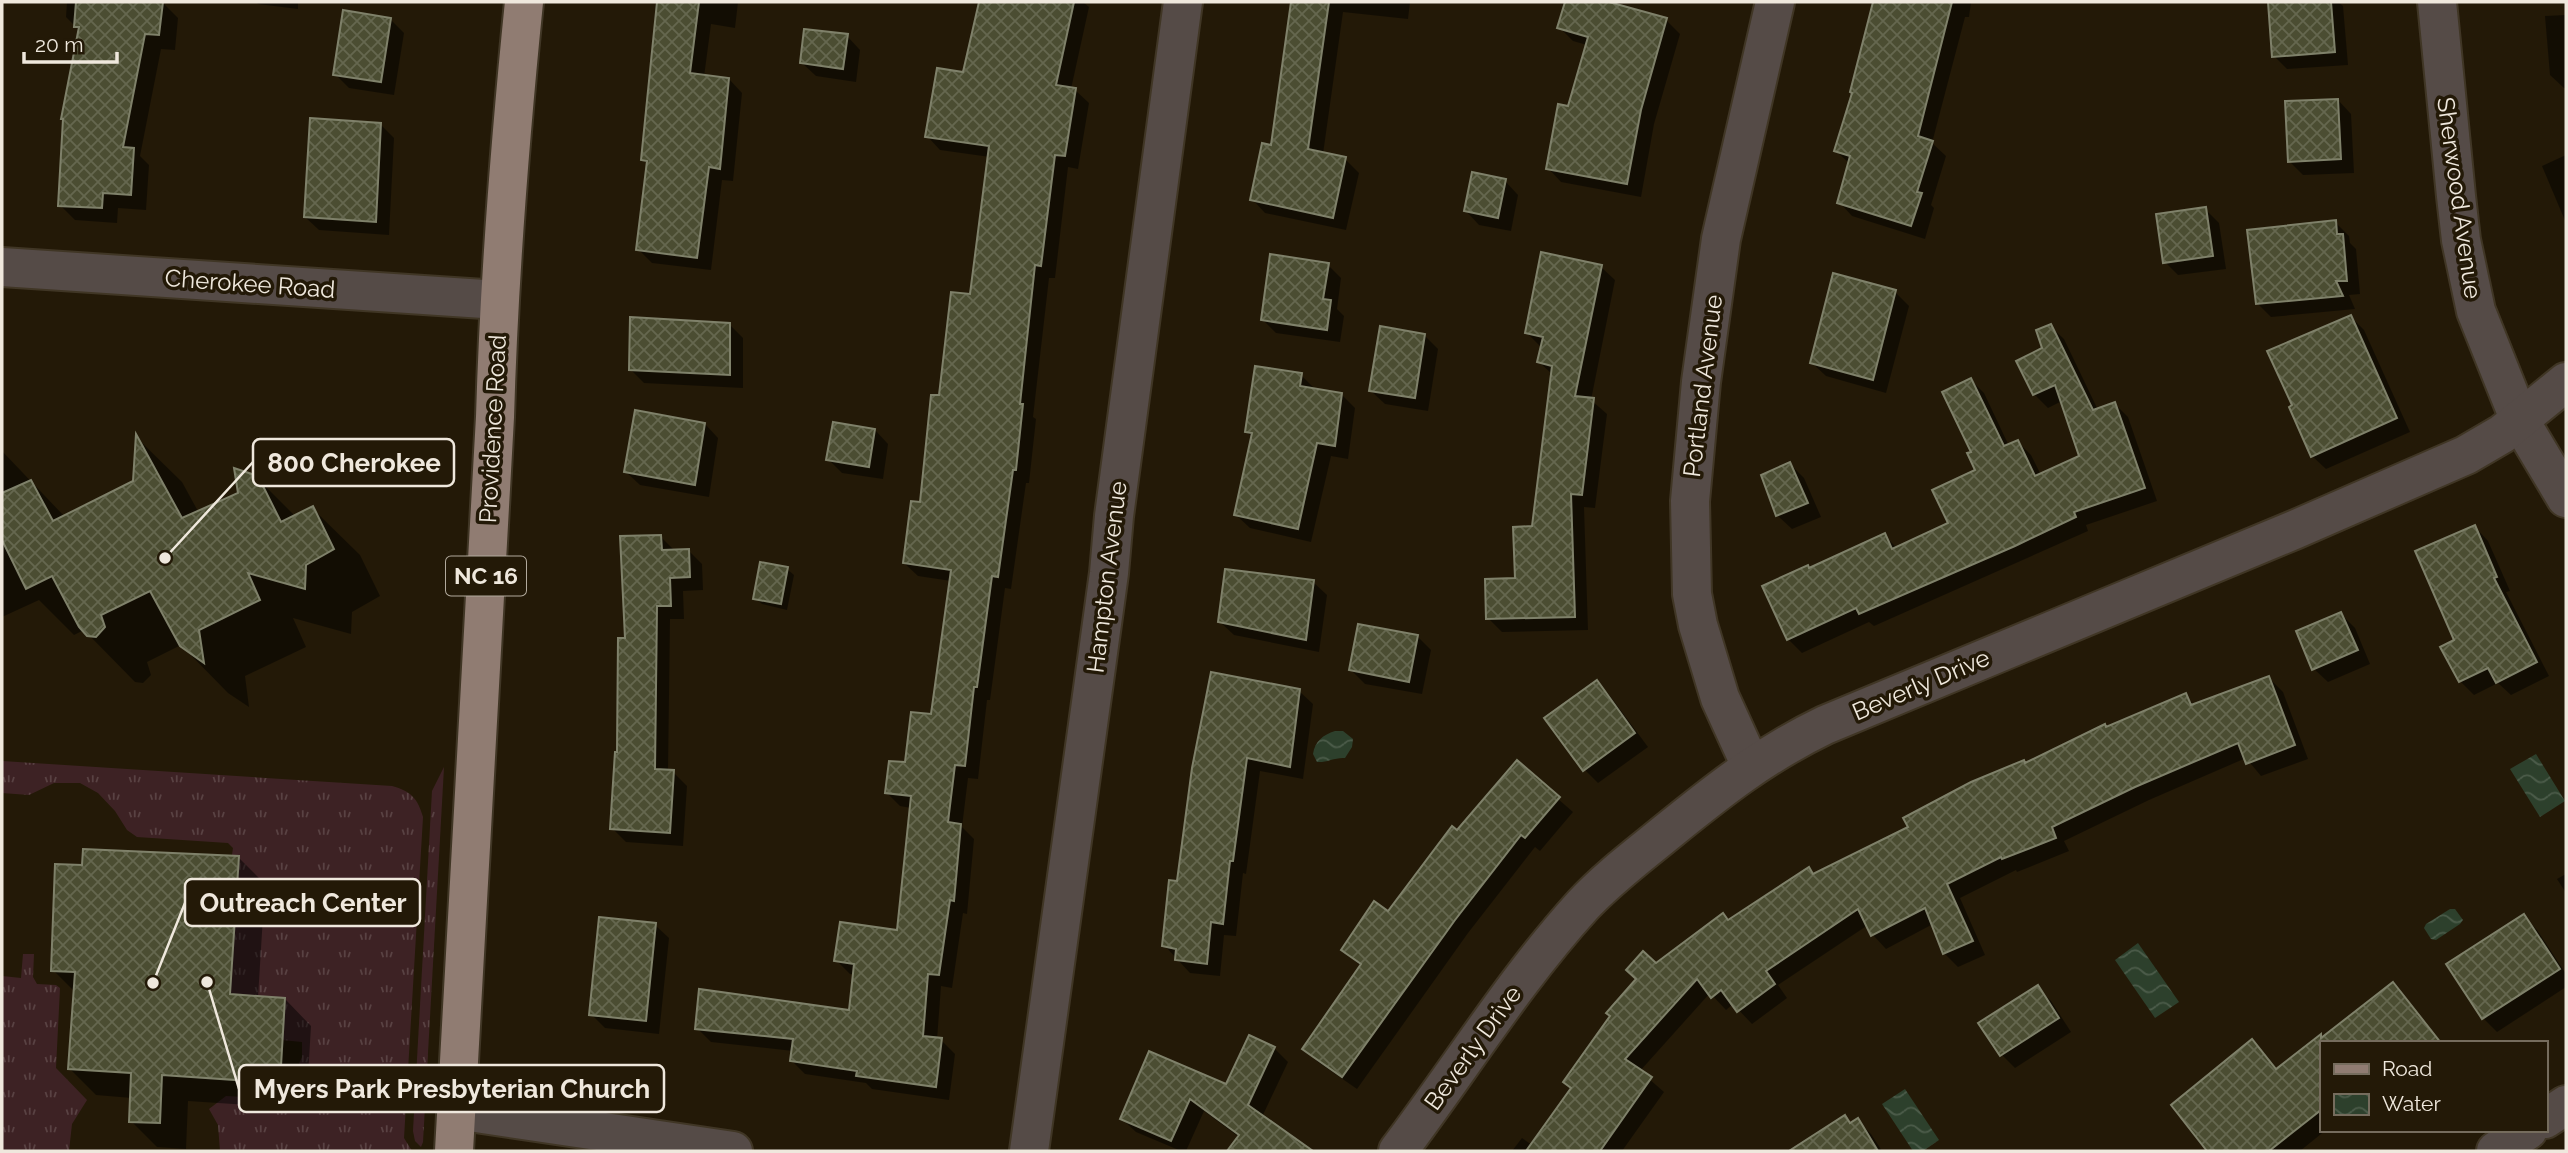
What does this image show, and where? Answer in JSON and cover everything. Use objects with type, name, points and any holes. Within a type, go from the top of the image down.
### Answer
[{"type":"main road","name":"Providence Road","points":[[453,1151],[495,417],[499,300],[511,130],[524,2]]},
{"type":"street","name":"Hampton Avenue","points":[[1029,1151],[1109,573],[1114,516],[1183,2]]},
{"type":"street","name":"Portland Avenue","points":[[1751,766],[1720,698],[1698,625],[1692,594],[1690,500],[1721,239],[1775,2]]},
{"type":"street","name":"Sherwood Avenue","points":[[2437,2],[2449,143],[2461,240],[2470,285],[2486,341],[2520,421],[2566,498]]},
{"type":"street","name":"Cherokee Road","points":[[2,267],[499,300]]},
{"type":"street","name":"Beverly Drive","points":[[1398,1151],[1503,1004],[1584,904],[1635,858],[1751,766],[1825,725],[2466,455],[2520,421],[2566,382]]},
{"type":"street","points":[[2547,1118],[2566,1105]]},
{"type":"street","points":[[456,1110],[733,1151]]},
{"type":"street","points":[[2496,1151],[2525,1132]]},
{"type":"green space","points":[[2,761],[392,786],[413,797],[423,817],[404,1138],[412,1151],[220,1151],[218,1125],[209,1109],[226,1096],[296,1100],[298,1066],[302,1057],[302,1042],[282,1040],[285,998],[230,994],[239,856],[232,855],[233,848],[228,843],[137,837],[127,830],[115,811],[98,793],[80,783],[54,783],[29,795],[2,793]]},
{"type":"green space","points":[[444,767],[421,1147],[415,1141],[413,1131],[432,791]]},
{"type":"green space","points":[[23,954],[34,954],[33,977],[37,984],[56,985],[60,988],[56,1068],[87,1100],[72,1124],[69,1151],[2,1151],[2,976],[21,978]]},
{"type":"water","points":[[1335,731],[1343,731],[1353,739],[1352,747],[1345,758],[1317,762],[1313,754],[1316,745],[1323,737]]},
{"type":"water","points":[[2536,754],[2565,801],[2540,817],[2510,769]]},
{"type":"water","points":[[2450,909],[2455,909],[2463,920],[2436,940],[2431,939],[2424,928],[2426,924]]},
{"type":"water","points":[[2138,943],[2179,1002],[2155,1018],[2115,960]]},
{"type":"water","points":[[1905,1089],[1939,1140],[1923,1151],[1913,1151],[1882,1104]]},
{"type":"building","points":[[76,2],[163,2],[159,35],[145,34],[123,147],[134,148],[131,195],[103,193],[102,208],[58,206],[61,119],[79,27],[74,27]]},
{"type":"building","points":[[657,2],[699,2],[690,73],[729,78],[720,169],[709,167],[697,258],[636,250],[647,161],[641,160]]},
{"type":"building","points":[[979,2],[1074,2],[1056,85],[1076,88],[1065,156],[1055,155],[1041,266],[1035,265],[1020,404],[1023,404],[1016,470],[1013,470],[998,577],[992,576],[977,687],[974,687],[965,766],[955,765],[948,822],[961,824],[954,901],[950,900],[939,975],[928,974],[923,1036],[942,1038],[936,1087],[856,1076],[857,1071],[790,1061],[793,1039],[695,1029],[699,989],[849,1010],[854,964],[834,961],[840,922],[897,930],[911,796],[885,793],[889,761],[905,762],[911,712],[931,714],[951,570],[903,563],[911,501],[920,502],[931,395],[939,395],[951,292],[970,294],[989,146],[925,137],[937,68],[963,72]]},
{"type":"building","points":[[1291,2],[1329,2],[1308,149],[1346,157],[1333,218],[1250,200],[1262,143],[1271,145]]},
{"type":"building","points":[[1565,2],[1609,2],[1667,18],[1641,110],[1627,184],[1546,169],[1558,104],[1568,106],[1588,37],[1557,28]]},
{"type":"building","points":[[1873,2],[1952,2],[1918,136],[1933,141],[1917,192],[1922,193],[1911,226],[1837,203],[1850,156],[1834,151],[1852,93],[1850,92]]},
{"type":"building","points":[[2268,2],[2331,2],[2335,52],[2272,57]]},
{"type":"building","points":[[343,10],[391,18],[381,82],[333,75]]},
{"type":"building","points":[[804,29],[848,34],[843,69],[800,63]]},
{"type":"building","points":[[2338,99],[2341,159],[2288,162],[2285,101]]},
{"type":"building","points":[[310,118],[381,123],[376,222],[304,217]]},
{"type":"building","points":[[1472,172],[1506,179],[1498,218],[1464,211]]},
{"type":"building","points":[[2206,207],[2213,256],[2163,263],[2156,214]]},
{"type":"building","points":[[2336,220],[2337,234],[2343,234],[2347,281],[2336,281],[2343,296],[2256,304],[2247,230]]},
{"type":"building","points":[[1541,252],[1602,265],[1575,396],[1594,398],[1582,495],[1571,494],[1575,617],[1486,619],[1485,579],[1515,578],[1513,527],[1532,526],[1552,366],[1537,362],[1543,337],[1525,333]]},
{"type":"building","points":[[1270,254],[1329,263],[1323,299],[1331,300],[1327,330],[1261,320]]},
{"type":"building","points":[[1833,273],[1896,290],[1873,380],[1810,363]]},
{"type":"building","points":[[2351,315],[2397,418],[2311,457],[2289,407],[2292,405],[2267,351]]},
{"type":"building","points":[[630,317],[730,323],[730,375],[629,370]]},
{"type":"building","points":[[2051,324],[2093,410],[2115,402],[2145,488],[2074,512],[2076,517],[2015,546],[1859,614],[1856,608],[1787,640],[1762,586],[1885,533],[1892,549],[1948,523],[1932,490],[1975,470],[1967,453],[1971,452],[1942,392],[1971,378],[2004,446],[2018,440],[2035,476],[2079,456],[2055,385],[2033,395],[2016,361],[2042,348],[2036,330]]},
{"type":"building","points":[[1380,326],[1425,334],[1415,398],[1369,391]]},
{"type":"building","points":[[1255,366],[1302,373],[1300,386],[1342,393],[1335,446],[1317,443],[1298,529],[1234,515],[1252,433],[1245,432]]},
{"type":"building","points":[[635,410],[705,423],[695,485],[624,472]]},
{"type":"building","points":[[833,422],[875,429],[869,467],[826,460]]},
{"type":"building","points":[[136,434],[182,518],[238,493],[234,468],[258,476],[281,522],[313,506],[334,549],[306,565],[305,589],[248,573],[260,600],[199,630],[204,663],[180,646],[150,591],[101,615],[105,627],[96,637],[87,636],[79,627],[52,576],[26,589],[2,540],[2,493],[31,480],[53,521],[133,481]]},
{"type":"building","points":[[1790,462],[1808,503],[1776,516],[1761,475]]},
{"type":"building","points":[[2475,525],[2497,577],[2494,578],[2537,662],[2496,683],[2488,668],[2459,682],[2440,647],[2454,640],[2415,551]]},
{"type":"building","points":[[661,535],[662,550],[689,549],[690,577],[670,578],[671,606],[657,606],[655,769],[674,770],[670,833],[610,829],[617,752],[618,638],[625,638],[620,536]]},
{"type":"building","points":[[760,562],[788,567],[781,604],[753,599]]},
{"type":"building","points":[[1225,569],[1314,580],[1306,640],[1218,622]]},
{"type":"building","points":[[2341,612],[2358,650],[2312,670],[2296,631]]},
{"type":"building","points":[[1358,624],[1418,635],[1409,682],[1349,670]]},
{"type":"building","points":[[1211,672],[1300,689],[1290,767],[1247,758],[1223,924],[1211,922],[1207,964],[1175,960],[1176,949],[1162,946],[1169,880],[1177,881],[1192,768]]},
{"type":"building","points":[[2269,676],[2295,745],[2246,764],[2238,743],[2135,787],[2052,827],[2056,838],[2002,859],[2001,857],[1947,884],[1973,941],[1943,954],[1925,908],[1871,936],[1858,909],[1766,971],[1775,984],[1737,1012],[1721,990],[1711,998],[1697,979],[1625,1059],[1652,1077],[1600,1151],[1526,1151],[1571,1088],[1563,1082],[1610,1016],[1606,1013],[1636,979],[1626,970],[1643,951],[1656,963],[1723,913],[1728,920],[1809,867],[1813,874],[1908,827],[1903,818],[1971,782],[2024,760],[2025,763],[2105,724],[2106,727],[2186,693],[2191,705]]},
{"type":"building","points":[[1597,680],[1635,733],[1583,771],[1544,718]]},
{"type":"building","points":[[1517,760],[1560,797],[1525,838],[1521,835],[1455,920],[1342,1077],[1302,1049],[1361,964],[1341,950],[1374,901],[1388,911],[1452,826],[1457,830]]},
{"type":"building","points":[[83,849],[239,856],[230,994],[285,998],[280,1083],[162,1075],[160,1123],[129,1122],[131,1073],[68,1069],[75,972],[51,971],[55,864],[82,865]]},
{"type":"building","points":[[2524,914],[2560,969],[2482,1019],[2446,964]]},
{"type":"building","points":[[599,917],[656,923],[646,1021],[589,1015]]},
{"type":"building","points":[[2393,982],[2439,1041],[2320,1041],[2320,1111],[2269,1151],[2207,1151],[2171,1105],[2252,1039],[2276,1069],[2321,1034],[2321,1038]]},
{"type":"building","points":[[2038,985],[2059,1018],[2000,1056],[1978,1023]]},
{"type":"building","points":[[1249,1035],[1275,1047],[1248,1105],[1313,1151],[1227,1151],[1239,1135],[1190,1099],[1171,1141],[1120,1119],[1149,1051],[1226,1084]]},
{"type":"building","points":[[1845,1115],[1850,1123],[1858,1118],[1878,1151],[1789,1151]]},
{"type":"place","name":"800 Cherokee","points":[[165,558]]},
{"type":"place","name":"Myers Park Presbyterian Church","points":[[207,982]]},
{"type":"place","name":"Outreach Center","points":[[153,983]]}]
